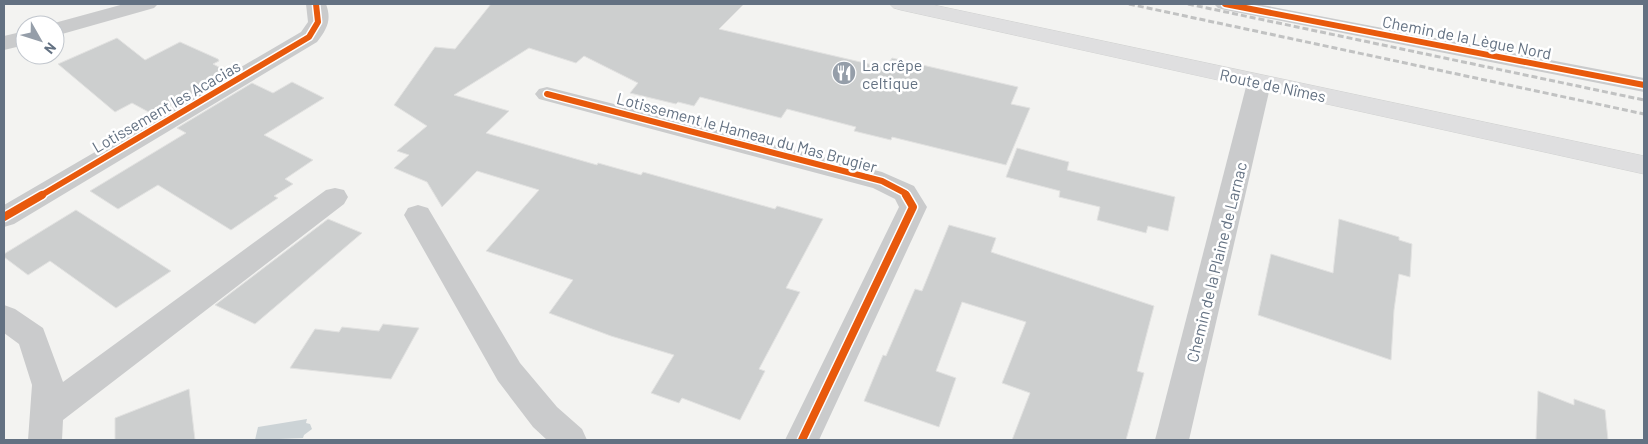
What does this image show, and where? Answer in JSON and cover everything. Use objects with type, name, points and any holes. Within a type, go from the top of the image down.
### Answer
[{"type":"main road","name":"Route de Nîmes","points":[[901,4],[1644,165]]},
{"type":"street","points":[[65,26],[147,4]]},
{"type":"street","name":"Lotissement les Acacias","points":[[4,217],[309,37],[321,18],[316,4]]},
{"type":"street","name":"Chemin de la Lègue Nord","points":[[1225,4],[1644,85]]},
{"type":"street","name":"Chemin de la Plaine de Larnac","points":[[1172,440],[1259,83]]},
{"type":"street","name":"Lotissement le Hameau du Mas Brugier","points":[[547,94],[882,181],[905,193],[913,207],[802,440]]},
{"type":"street","points":[[4,316],[32,337],[47,413],[334,197]]},
{"type":"street","points":[[418,215],[509,372],[545,417],[570,440]]},
{"type":"shaded area","points":[[307,419],[306,423],[310,424],[312,429],[303,438],[255,440],[258,427]]},
{"type":"building","points":[[491,4],[744,4],[719,29],[886,68],[892,58],[1018,87],[1011,104],[1030,108],[1006,165],[892,137],[891,140],[854,131],[856,127],[787,109],[781,118],[700,97],[694,106],[678,102],[676,104],[630,93],[638,83],[584,56],[576,63],[529,48],[454,95],[509,111],[486,133],[597,165],[598,163],[641,175],[643,172],[775,209],[777,206],[823,219],[786,288],[800,292],[759,369],[765,371],[740,420],[682,398],[679,403],[651,393],[674,355],[611,336],[549,313],[573,280],[486,251],[539,190],[477,171],[442,207],[427,182],[394,168],[409,155],[397,151],[427,126],[394,105],[435,47],[455,49]]},
{"type":"building","points":[[117,38],[145,60],[180,42],[218,59],[219,61],[213,64],[228,72],[154,115],[132,103],[115,112],[59,65],[65,65],[65,61]]},
{"type":"building","points":[[292,82],[324,98],[264,135],[313,160],[285,179],[293,184],[274,196],[278,198],[231,230],[158,185],[118,209],[90,191],[186,133],[177,128],[252,83],[273,93]]},
{"type":"building","points":[[1017,148],[1069,162],[1067,170],[1175,197],[1168,231],[1148,226],[1146,233],[1097,220],[1100,207],[1059,197],[1060,191],[1006,177]]},
{"type":"building","points":[[76,210],[171,271],[116,308],[50,261],[28,275],[4,257],[4,254]]},
{"type":"building","points":[[328,219],[362,233],[255,324],[215,305]]},
{"type":"building","points":[[1339,219],[1399,237],[1399,240],[1412,244],[1410,277],[1399,274],[1394,310],[1391,360],[1258,315],[1271,254],[1333,273]]},
{"type":"building","points":[[949,225],[996,238],[991,252],[1154,306],[1137,371],[1144,373],[1126,440],[1012,440],[1030,393],[1002,383],[1026,322],[962,302],[936,371],[956,378],[939,427],[864,401],[883,355],[886,356],[915,289],[922,291]]},
{"type":"building","points":[[383,324],[419,328],[391,379],[290,368],[315,329],[339,332],[342,327],[379,331]]},
{"type":"building","points":[[189,389],[195,440],[115,440],[115,418]]},
{"type":"building","points":[[1538,391],[1574,405],[1574,399],[1605,410],[1608,440],[1536,440]]},
{"type":"railway","points":[[1129,4],[1644,114]]},
{"type":"railway","points":[[1188,4],[1644,100]]},
{"type":"cycle path","points":[[4,217],[309,37],[318,22],[319,14],[316,4]]},
{"type":"cycle path","points":[[1225,4],[1644,85]]},
{"type":"cycle path","points":[[547,94],[882,181],[905,193],[913,207],[802,440]]},
{"type":"place","name":"La crêpe celtique","points":[[844,73]]}]
